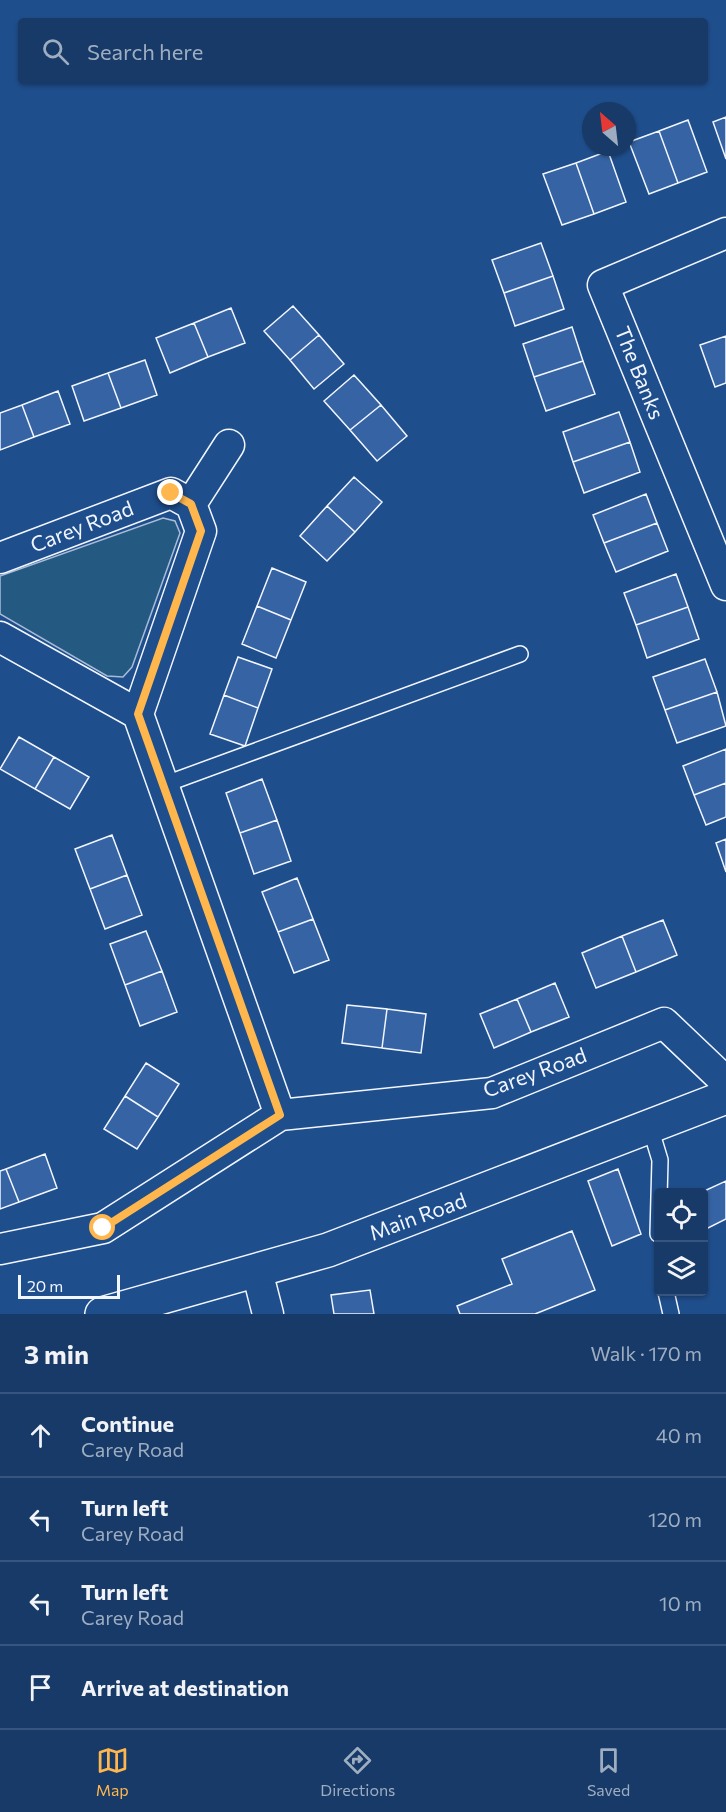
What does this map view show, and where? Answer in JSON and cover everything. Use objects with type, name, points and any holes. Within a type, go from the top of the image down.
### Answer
[{"type":"main road","name":"Main Road","points":[[102,1314],[327,1250],[440,1209],[726,1097]]},
{"type":"street","name":"The Banks","points":[[726,233],[603,285],[726,585]]},
{"type":"street","points":[[229,445],[191,504],[201,531],[138,714],[280,1115]]},
{"type":"street","name":"Carey Road","points":[[0,558],[171,493],[191,504]]},
{"type":"street","points":[[0,637],[138,714]]},
{"type":"street","name":"Carey Road","points":[[0,1249],[103,1228],[280,1115],[492,1094],[664,1023],[726,1082]]},
{"type":"street","points":[[257,1271],[268,1314]]},
{"type":"lane","points":[[163,785],[520,654]]},
{"type":"lane","points":[[650,1127],[660,1160],[659,1188]]},
{"type":"lane","points":[[667,1296],[671,1314]]},
{"type":"shaded area","points":[[163,518],[175,521],[180,533],[132,667],[123,677],[107,676],[0,614],[0,576]]},
{"type":"building","points":[[726,117],[726,159],[713,122]]},
{"type":"building","points":[[688,120],[707,172],[678,183],[659,131]]},
{"type":"building","points":[[659,131],[678,183],[649,194],[634,156],[636,139]]},
{"type":"building","points":[[595,156],[610,156],[626,202],[594,214],[576,163]]},
{"type":"building","points":[[576,163],[594,214],[562,225],[543,174]]},
{"type":"building","points":[[541,243],[553,276],[504,293],[492,260]]},
{"type":"building","points":[[553,276],[564,309],[515,326],[504,293]]},
{"type":"building","points":[[293,306],[319,335],[290,360],[264,331]]},
{"type":"building","points":[[231,308],[245,343],[208,357],[194,323]]},
{"type":"building","points":[[194,323],[208,357],[170,373],[156,338]]},
{"type":"building","points":[[572,327],[583,361],[534,377],[523,344]]},
{"type":"building","points":[[319,335],[344,364],[314,389],[290,360]]},
{"type":"building","points":[[726,336],[726,383],[715,387],[700,345]]},
{"type":"building","points":[[145,360],[157,395],[121,408],[108,373]]},
{"type":"building","points":[[583,361],[595,394],[546,411],[534,377]]},
{"type":"building","points":[[108,373],[121,408],[84,421],[72,386]]},
{"type":"building","points":[[354,375],[381,405],[350,430],[324,401]]},
{"type":"building","points":[[58,391],[70,424],[34,437],[22,405]]},
{"type":"building","points":[[22,405],[34,437],[0,450],[0,413]]},
{"type":"building","points":[[381,405],[407,436],[377,461],[350,430]]},
{"type":"building","points":[[619,412],[630,442],[573,462],[563,432]]},
{"type":"building","points":[[630,442],[640,472],[584,493],[573,462]]},
{"type":"building","points":[[354,477],[382,502],[355,532],[327,506]]},
{"type":"building","points":[[646,494],[657,523],[604,543],[593,515]]},
{"type":"building","points":[[327,506],[355,532],[327,561],[300,536]]},
{"type":"building","points":[[657,523],[668,551],[616,572],[604,543]]},
{"type":"building","points":[[272,568],[306,582],[291,620],[257,606]]},
{"type":"building","points":[[676,574],[688,607],[636,625],[624,593]]},
{"type":"building","points":[[257,606],[291,620],[276,658],[242,644]]},
{"type":"building","points":[[688,607],[699,639],[647,658],[636,625]]},
{"type":"building","points":[[238,657],[272,669],[258,708],[224,695]]},
{"type":"building","points":[[705,659],[717,692],[665,710],[653,677]]},
{"type":"building","points":[[717,692],[726,726],[677,743],[665,710]]},
{"type":"building","points":[[224,695],[258,708],[245,746],[210,734]]},
{"type":"building","points":[[19,737],[54,757],[35,789],[0,769]]},
{"type":"building","points":[[726,749],[726,783],[694,795],[683,766]]},
{"type":"building","points":[[54,757],[89,777],[70,809],[35,789]]},
{"type":"building","points":[[262,779],[277,820],[240,833],[226,793]]},
{"type":"building","points":[[726,783],[726,817],[706,825],[694,795]]},
{"type":"building","points":[[277,820],[291,861],[254,874],[240,833]]},
{"type":"building","points":[[112,835],[127,875],[90,889],[75,849]]},
{"type":"building","points":[[726,839],[726,872],[716,843]]},
{"type":"building","points":[[127,875],[142,915],[105,929],[90,889]]},
{"type":"building","points":[[297,878],[313,919],[278,932],[262,892]]},
{"type":"building","points":[[313,919],[329,960],[294,973],[278,932]]},
{"type":"building","points":[[663,920],[677,955],[636,972],[622,936]]},
{"type":"building","points":[[146,931],[162,971],[125,985],[110,944]]},
{"type":"building","points":[[622,936],[636,972],[596,988],[582,953]]},
{"type":"building","points":[[162,971],[177,1012],[140,1026],[125,985]]},
{"type":"building","points":[[555,983],[569,1017],[531,1032],[517,999]]},
{"type":"building","points":[[517,999],[531,1032],[494,1048],[480,1014]]},
{"type":"building","points":[[347,1005],[387,1009],[382,1048],[342,1043]]},
{"type":"building","points":[[387,1009],[426,1014],[421,1053],[382,1048]]},
{"type":"building","points":[[146,1063],[179,1084],[158,1117],[125,1096]]},
{"type":"building","points":[[125,1096],[158,1117],[137,1149],[104,1129]]},
{"type":"building","points":[[45,1154],[57,1188],[19,1202],[6,1169]]},
{"type":"building","points":[[6,1169],[19,1202],[0,1209],[0,1171]]},
{"type":"building","points":[[618,1169],[641,1234],[612,1246],[588,1181]]},
{"type":"building","points":[[726,1181],[726,1219],[708,1228],[708,1189]]},
{"type":"building","points":[[572,1231],[595,1290],[535,1314],[460,1314],[457,1306],[512,1284],[502,1259]]},
{"type":"building","points":[[370,1290],[374,1314],[334,1314],[331,1295]]},
{"type":"route","points":[[103,1228],[280,1115],[138,714],[201,531],[191,504],[171,493]]}]
